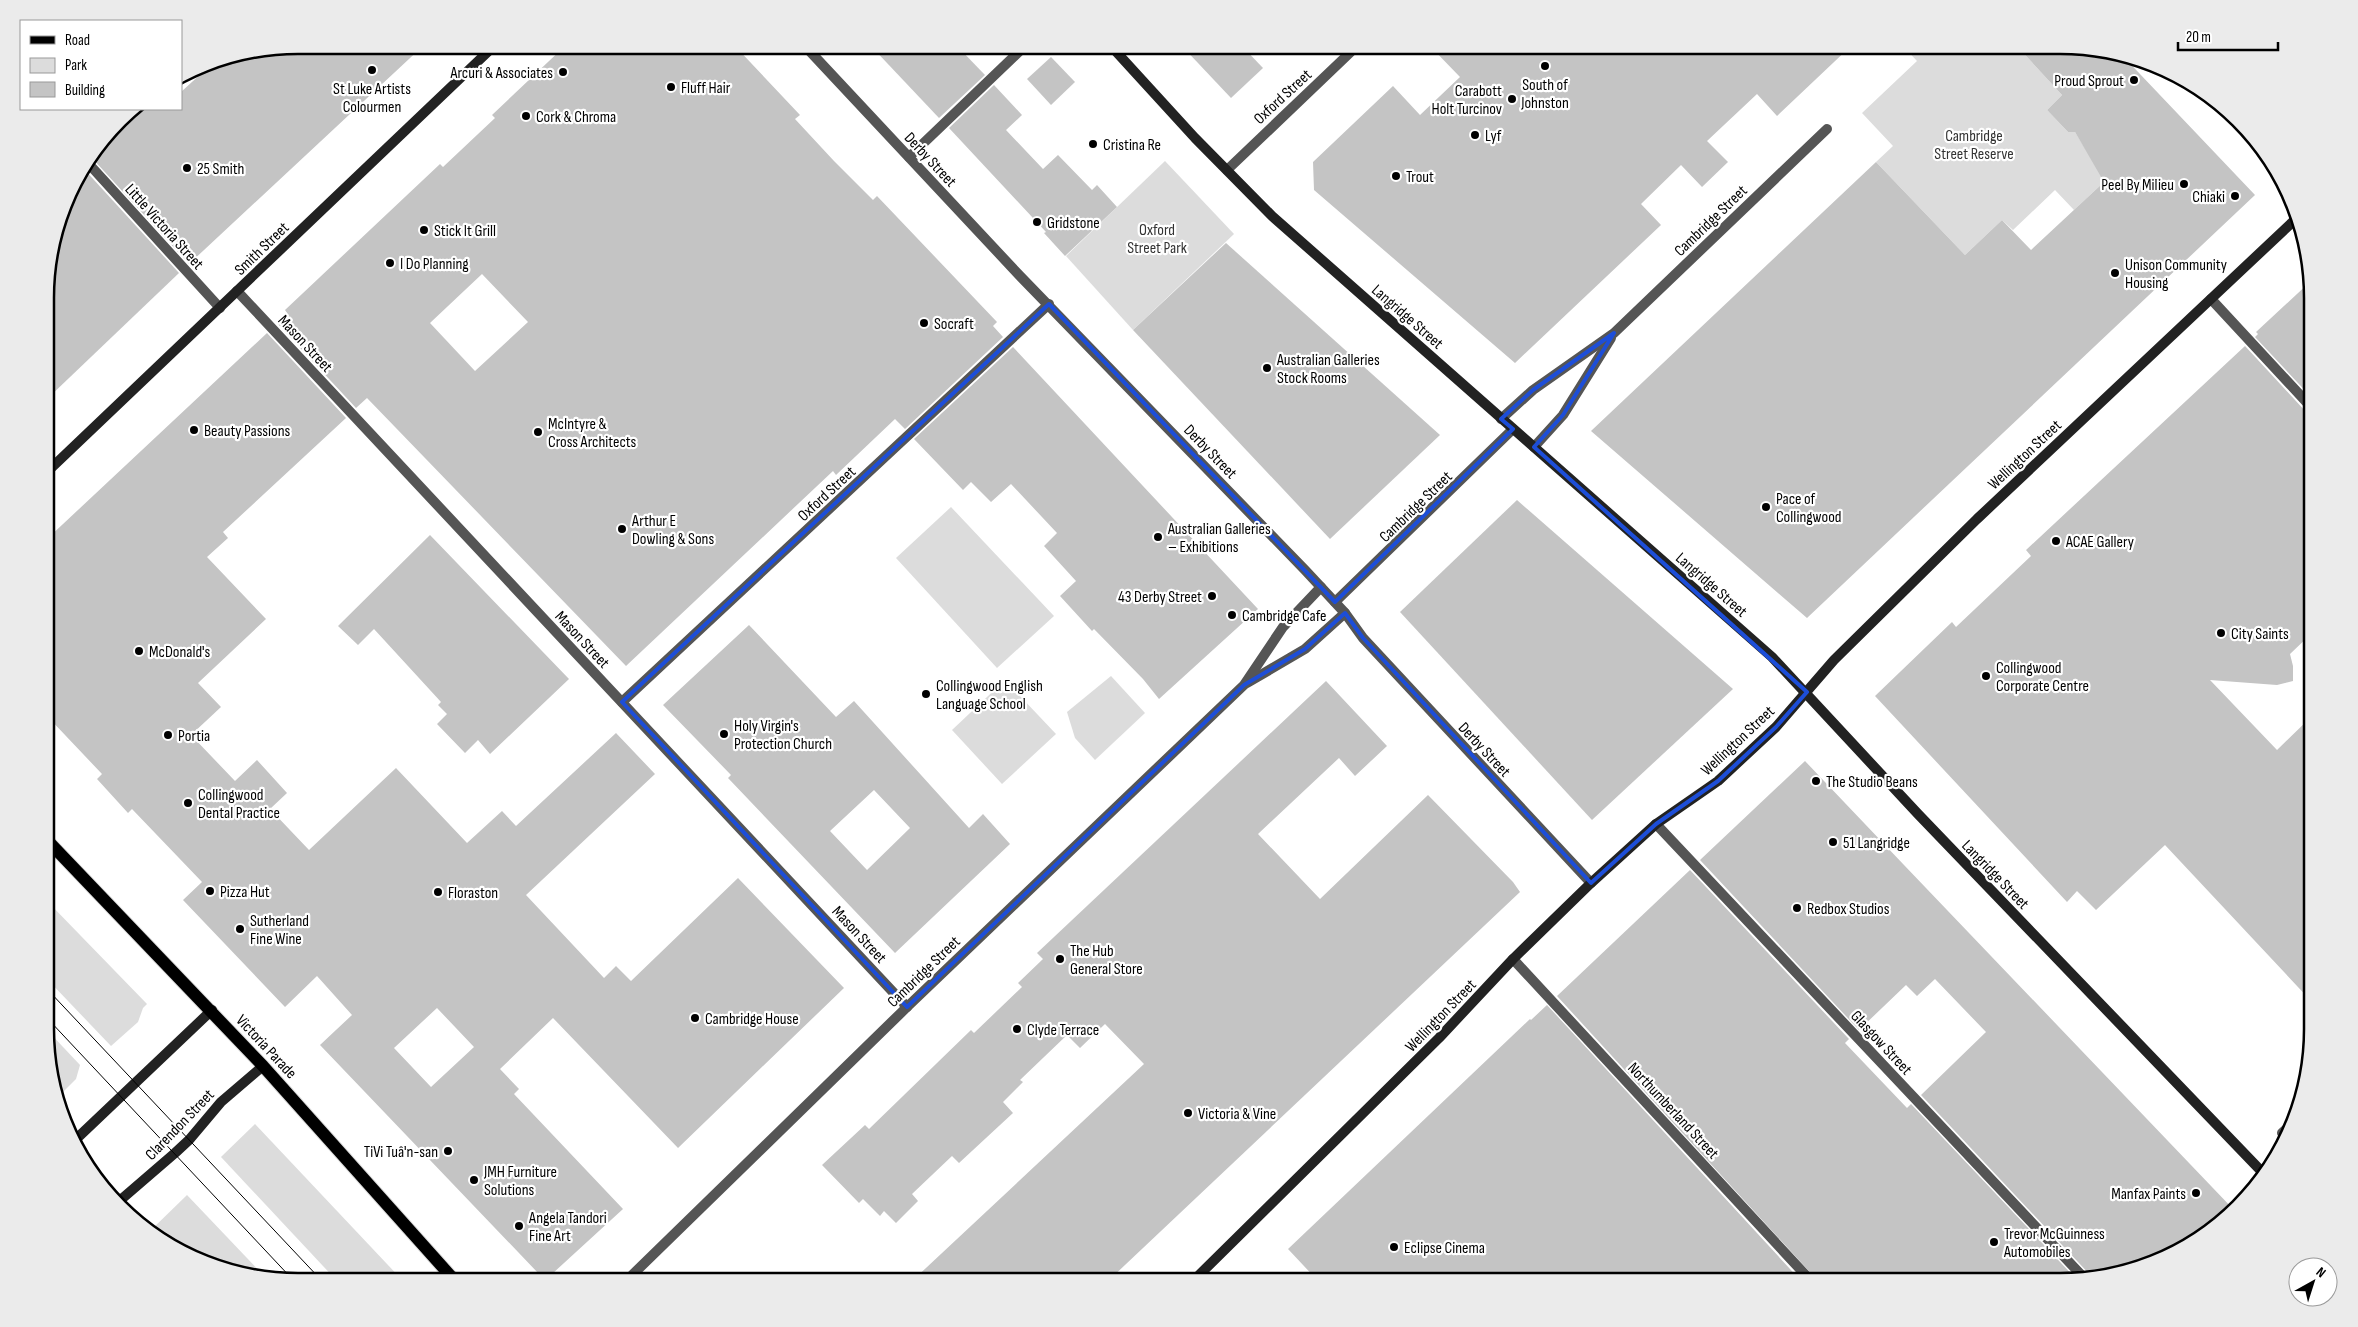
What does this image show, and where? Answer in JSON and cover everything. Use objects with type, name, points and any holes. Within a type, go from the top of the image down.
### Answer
[{"type":"main road","name":"Victoria Parade","points":[[54,847],[212,1010],[448,1273]]},
{"type":"street","name":"Smith Street","points":[[54,465],[486,54]]},
{"type":"street","name":"Derby Street","points":[[812,54],[1321,587],[1345,613],[1376,653],[1591,883]]},
{"type":"street","points":[[909,157],[1017,54]]},
{"type":"street","name":"Langridge Street","points":[[1118,54],[1195,138],[1272,216],[1772,657],[1807,692],[1918,814],[2260,1170]]},
{"type":"street","name":"Oxford Street","points":[[1228,170],[1349,54]]},
{"type":"street","name":"Cambridge Street","points":[[1501,419],[1533,390],[1614,333],[1827,129]]},
{"type":"street","name":"Little Victoria Street","points":[[92,167],[220,308]]},
{"type":"street","name":"Wellington Street","points":[[1201,1273],[1439,1038],[1514,959],[1591,883],[1656,824],[1718,781],[1776,727],[1834,660],[1977,519],[2292,223]]},
{"type":"street","name":"Mason Street","points":[[237,291],[907,1007]]},
{"type":"street","points":[[2211,299],[2304,399]]},
{"type":"street","name":"Oxford Street","points":[[622,702],[1016,337],[1049,304]]},
{"type":"street","name":"Cambridge Street","points":[[1534,447],[1563,415],[1614,333]]},
{"type":"street","name":"Cambridge Street","points":[[1335,602],[1513,429]]},
{"type":"street","name":"Cambridge Street","points":[[634,1273],[907,1007],[1244,685],[1283,627],[1321,587]]},
{"type":"street","name":"Cambridge Street","points":[[1244,685],[1305,650],[1345,613]]},
{"type":"street","name":"Glasgow Street","points":[[1656,824],[2079,1273]]},
{"type":"street","name":"Northumberland Street","points":[[1514,959],[1804,1273]]},
{"type":"street","points":[[79,1137],[212,1010]]},
{"type":"street","name":"Clarendon Street","points":[[122,1199],[182,1147],[221,1102],[263,1066]]},
{"type":"highlighted area","points":[[1049,304],[1335,602],[1513,429],[1501,419],[1533,390],[1614,333],[1563,415],[1534,447],[1807,692],[1776,727],[1718,781],[1656,824],[1591,883],[1363,638],[1345,613],[1305,649],[1244,685],[907,1007],[622,702]]},
{"type":"green space","name":"Cambridge Street Reserve","points":[[1910,54],[2024,54],[2062,95],[2047,110],[2068,132],[2075,132],[2105,181],[2074,210],[2055,190],[2013,230],[2002,220],[1965,255],[1876,162],[1893,146],[1862,113],[1917,61]]},
{"type":"green space","name":"Oxford Street Park","points":[[1165,161],[1234,234],[1133,330],[1066,256]]},
{"type":"green space","points":[[951,507],[1054,616],[997,668],[896,558]]},
{"type":"green space","points":[[1111,676],[1145,713],[1095,760],[1075,738],[1067,712]]},
{"type":"green space","points":[[1005,680],[1056,734],[1002,784],[952,730]]},
{"type":"green space","points":[[54,908],[147,1004],[143,1008],[138,1022],[111,1046],[54,986]]},
{"type":"green space","points":[[54,1037],[80,1065],[76,1079],[62,1093],[58,1077]]},
{"type":"green space","points":[[255,1124],[396,1273],[330,1273],[221,1157]]},
{"type":"green space","points":[[187,1195],[258,1270],[204,1255],[176,1241],[154,1227]]},
{"type":"building","points":[[282,54],[414,54],[189,264],[95,162],[114,137],[142,110],[182,110],[182,91],[204,72],[250,58]]},
{"type":"building","points":[[556,54],[742,54],[800,115],[795,119],[834,161],[873,200],[877,196],[997,322],[993,326],[1003,337],[905,429],[895,419],[836,475],[833,471],[626,666],[367,398],[356,408],[277,323],[287,313],[285,310],[440,164],[443,167],[495,118],[492,115]],"holes":[[[482,274],[528,322],[475,371],[430,323]]]},
{"type":"building","points":[[879,54],[965,54],[985,75],[939,118]]},
{"type":"building","points":[[1189,54],[1250,54],[1263,68],[1231,98]]},
{"type":"building","points":[[1438,54],[1842,54],[1777,116],[1757,94],[1707,141],[1728,162],[1702,187],[1681,165],[1641,204],[1661,225],[1515,363],[1314,190],[1313,162],[1393,86],[1420,115],[1460,77]]},
{"type":"building","points":[[2024,54],[2076,54],[2108,58],[2131,64],[2255,195],[1807,618],[1591,431],[1876,162],[1965,255],[2002,220],[2031,250],[2104,182],[2075,132],[2068,132],[2047,110],[2062,95]]},
{"type":"building","points":[[1051,57],[1075,82],[1051,105],[1027,79]]},
{"type":"building","points":[[994,85],[1022,115],[1006,130],[1043,169],[1058,155],[1092,190],[1097,185],[1117,207],[1065,256],[1044,233],[1046,232],[949,128]]},
{"type":"building","points":[[88,173],[179,273],[54,392],[54,282],[58,250],[72,204]]},
{"type":"building","points":[[1226,243],[1440,435],[1330,539],[1133,330]]},
{"type":"building","points":[[2304,287],[2304,389],[2255,337],[2258,334],[2256,332]]},
{"type":"building","points":[[267,333],[346,418],[223,532],[228,538],[207,557],[266,619],[198,683],[221,707],[191,735],[235,781],[257,760],[287,793],[270,809],[309,850],[396,768],[467,843],[502,811],[516,826],[616,733],[655,774],[526,895],[604,978],[616,966],[631,981],[738,878],[844,988],[678,1148],[553,1018],[500,1069],[519,1089],[514,1094],[623,1209],[553,1273],[538,1273],[320,1045],[352,1015],[317,976],[285,1007],[183,900],[202,882],[132,809],[128,813],[97,779],[102,774],[54,723],[54,532]],"holes":[[[437,1008],[474,1047],[431,1087],[394,1048]]]},
{"type":"building","points":[[2245,346],[2304,410],[2304,641],[2290,654],[2293,666],[2293,681],[2277,685],[2210,680],[2277,750],[2304,724],[2304,993],[2165,845],[2096,910],[2077,891],[2067,902],[1875,696],[1952,622],[1956,627],[2031,556],[2026,550]]},
{"type":"building","points":[[1013,347],[1258,609],[1159,699],[1143,679],[1094,629],[1092,631],[1060,596],[1076,581],[1044,546],[1057,533],[1011,484],[991,502],[971,482],[963,490],[914,439]]},
{"type":"building","points":[[1517,500],[1733,689],[1592,820],[1400,612]]},
{"type":"building","points":[[430,535],[569,679],[490,754],[478,740],[465,753],[437,724],[447,714],[438,705],[441,702],[374,629],[358,645],[338,626]]},
{"type":"building","points":[[749,625],[836,717],[854,701],[969,828],[983,814],[1010,844],[895,953],[728,778],[731,775],[663,705]],"holes":[[[874,790],[910,828],[867,870],[830,831]]]},
{"type":"building","points":[[1326,681],[1387,746],[1355,776],[1339,758],[1258,834],[1320,899],[1428,795],[1513,882],[1520,892],[1117,1273],[921,1273],[1144,1064],[1105,1024],[1080,1048],[1067,1035],[1020,1080],[1023,1082],[1003,1102],[1013,1113],[959,1163],[952,1156],[912,1194],[918,1201],[896,1223],[884,1211],[880,1216],[863,1199],[859,1203],[822,1165],[865,1125],[869,1129],[971,1030],[974,1033],[1022,987],[1018,983],[1043,959],[1037,953]]},
{"type":"building","points":[[1805,761],[2229,1205],[2196,1232],[2154,1255],[2108,1269],[2087,1272],[1921,1095],[1986,1032],[1935,979],[1917,996],[1906,985],[1859,1030],[1700,860]]},
{"type":"building","points":[[1690,870],[1849,1039],[1845,1043],[1907,1108],[1911,1104],[2070,1273],[1811,1273],[1557,996]]},
{"type":"building","points":[[1547,1005],[1794,1273],[1311,1273],[1288,1249]]},
{"type":"tram line","points":[[54,996],[315,1273]]},
{"type":"tram line","points":[[54,1025],[287,1273]]},
{"type":"place","name":"South of Johnston","points":[[1545,66]]},
{"type":"place","name":"St Luke Artists Colourmen","points":[[372,70]]},
{"type":"place","name":"Arcuri & Associates","points":[[563,72]]},
{"type":"place","name":"Proud Sprout","points":[[2134,80]]},
{"type":"place","name":"Fluff Hair","points":[[671,87]]},
{"type":"place","name":"Carabott Holt Turcinov","points":[[1512,99]]},
{"type":"place","name":"Cork & Chroma","points":[[526,116]]},
{"type":"place","name":"Lyf","points":[[1475,135]]},
{"type":"place","name":"Cristina Re","points":[[1093,144]]},
{"type":"place","name":"25 Smith","points":[[187,168]]},
{"type":"place","name":"Trout","points":[[1396,176]]},
{"type":"place","name":"Peel By Milieu","points":[[2184,184]]},
{"type":"place","name":"Chiaki","points":[[2235,196]]},
{"type":"place","name":"Gridstone","points":[[1037,222]]},
{"type":"place","name":"Stick It Grill","points":[[424,230]]},
{"type":"place","name":"I Do Planning","points":[[390,263]]},
{"type":"place","name":"Unison Community Housing","points":[[2115,273]]},
{"type":"place","name":"Socraft","points":[[924,323]]},
{"type":"place","name":"Australian Galleries Stock Rooms","points":[[1267,368]]},
{"type":"place","name":"Beauty Passions","points":[[194,430]]},
{"type":"place","name":"McIntyre & Cross Architects","points":[[538,432]]},
{"type":"place","name":"Pace of Collingwood","points":[[1766,507]]},
{"type":"place","name":"Arthur E Dowling & Sons","points":[[622,529]]},
{"type":"place","name":"Australian Galleries – Exhibitions","points":[[1158,537]]},
{"type":"place","name":"ACAE Gallery","points":[[2056,541]]},
{"type":"place","name":"43 Derby Street","points":[[1212,596]]},
{"type":"place","name":"Cambridge Cafe","points":[[1232,615]]},
{"type":"place","name":"City Saints","points":[[2221,633]]},
{"type":"place","name":"McDonald's","points":[[139,651]]},
{"type":"place","name":"Collingwood Corporate Centre","points":[[1986,676]]},
{"type":"place","name":"Collingwood English Language School","points":[[926,694]]},
{"type":"place","name":"Holy Virgin's Protection Church","points":[[724,734]]},
{"type":"place","name":"Portia","points":[[168,735]]},
{"type":"place","name":"The Studio Beans","points":[[1816,781]]},
{"type":"place","name":"Collingwood Dental Practice","points":[[188,803]]},
{"type":"place","name":"51 Langridge","points":[[1833,842]]},
{"type":"place","name":"Pizza Hut","points":[[210,891]]},
{"type":"place","name":"Floraston","points":[[438,892]]},
{"type":"place","name":"Redbox Studios","points":[[1797,908]]},
{"type":"place","name":"Sutherland Fine Wine","points":[[240,929]]},
{"type":"place","name":"The Hub General Store","points":[[1060,959]]},
{"type":"place","name":"Cambridge House","points":[[695,1018]]},
{"type":"place","name":"Clyde Terrace","points":[[1017,1029]]},
{"type":"place","name":"Victoria & Vine","points":[[1188,1113]]},
{"type":"place","name":"TiVi Tuâ'n-san","points":[[448,1151]]},
{"type":"place","name":"JMH Furniture Solutions","points":[[474,1180]]},
{"type":"place","name":"Manfax Paints","points":[[2196,1193]]},
{"type":"place","name":"Angela Tandori Fine Art","points":[[519,1226]]},
{"type":"place","name":"Trevor McGuinness Automobiles","points":[[1994,1242]]},
{"type":"place","name":"Eclipse Cinema","points":[[1394,1247]]}]
